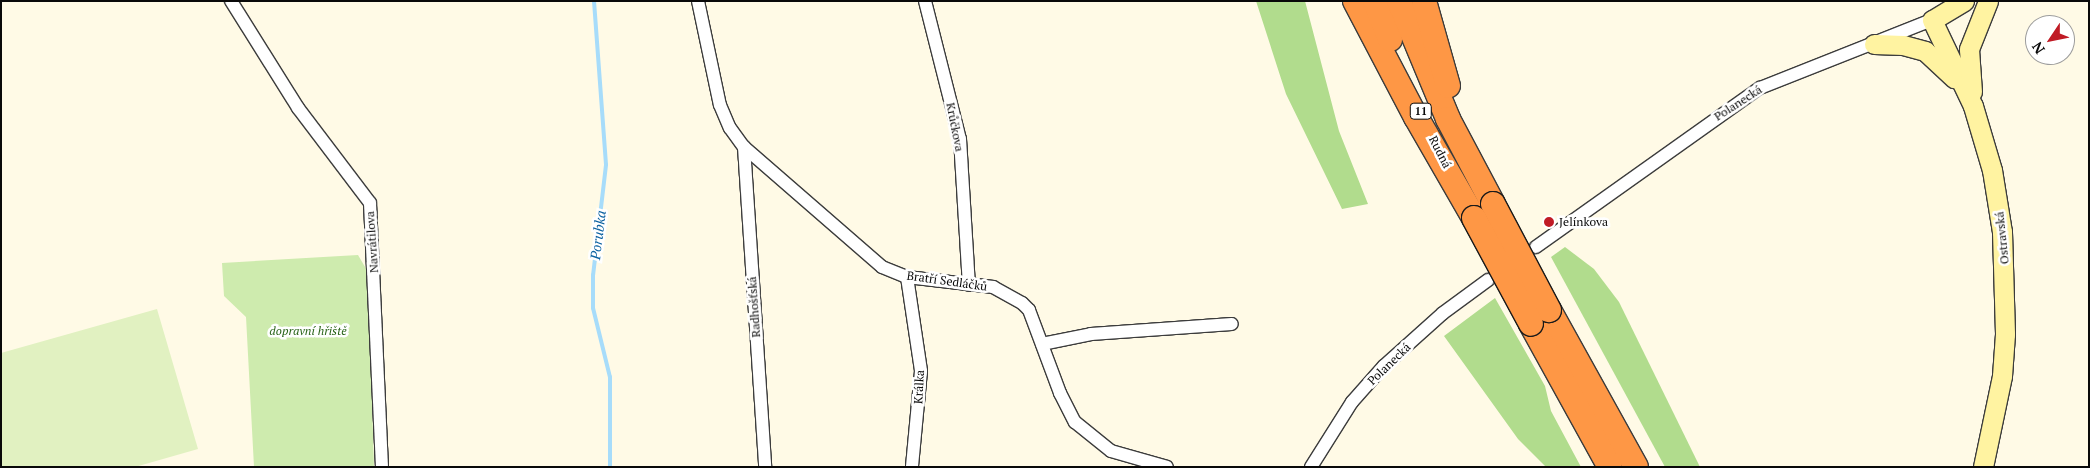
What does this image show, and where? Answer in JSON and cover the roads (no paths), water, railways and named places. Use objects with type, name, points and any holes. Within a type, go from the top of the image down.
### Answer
[{"type":"highway","points":[[1355,1],[1416,117],[1483,211]]},
{"type":"highway","name":"Rudná","points":[[1375,1],[1424,119],[1483,211]]},
{"type":"highway","name":"Rudná","points":[[1399,1],[1448,118],[1483,211]]},
{"type":"highway","points":[[1424,1],[1439,60],[1483,211]]},
{"type":"highway","name":"11","points":[[1483,211],[1540,317],[1610,467]]},
{"type":"highway","name":"11","points":[[1540,317],[1636,467]]},
{"type":"street","name":"Navrátilova","points":[[231,1],[298,108],[370,203],[382,467]]},
{"type":"street","name":"Bratří Sedláčků","points":[[698,1],[720,105],[730,128],[744,147],[882,267],[907,277],[993,287],[1022,303],[1029,310],[1060,393],[1075,422],[1111,451],[1167,467]]},
{"type":"street","name":"Krůčkova","points":[[925,1],[960,140],[968,285]]},
{"type":"street","name":"Polanecká","points":[[1536,247],[1760,88],[1932,20],[1964,1]]},
{"type":"street","points":[[1973,106],[1969,49],[1988,1]]},
{"type":"street","name":"Ostravská","points":[[1932,20],[1973,106],[1998,201],[2006,290],[2002,376],[1983,467]]},
{"type":"street","points":[[1874,44],[1903,45],[1925,51],[1946,68],[1973,106]]},
{"type":"street","name":"Radhošťská","points":[[744,147],[765,467]]},
{"type":"street","name":"Králka","points":[[907,277],[921,371],[912,467]]},
{"type":"street","name":"Polanecká","points":[[1311,467],[1337,423],[1378,373],[1443,313],[1488,280]]},
{"type":"street","points":[[1042,344],[1091,334],[1232,324]]},
{"type":"waterway","name":"Porubka","points":[[594,1],[606,165],[593,275],[593,308],[610,377],[610,467]]},
{"type":"place","name":"Jelínkova","points":[[1549,222]]},
{"type":"park label","name":"dopravní hřiště","points":[[308,331]]}]
